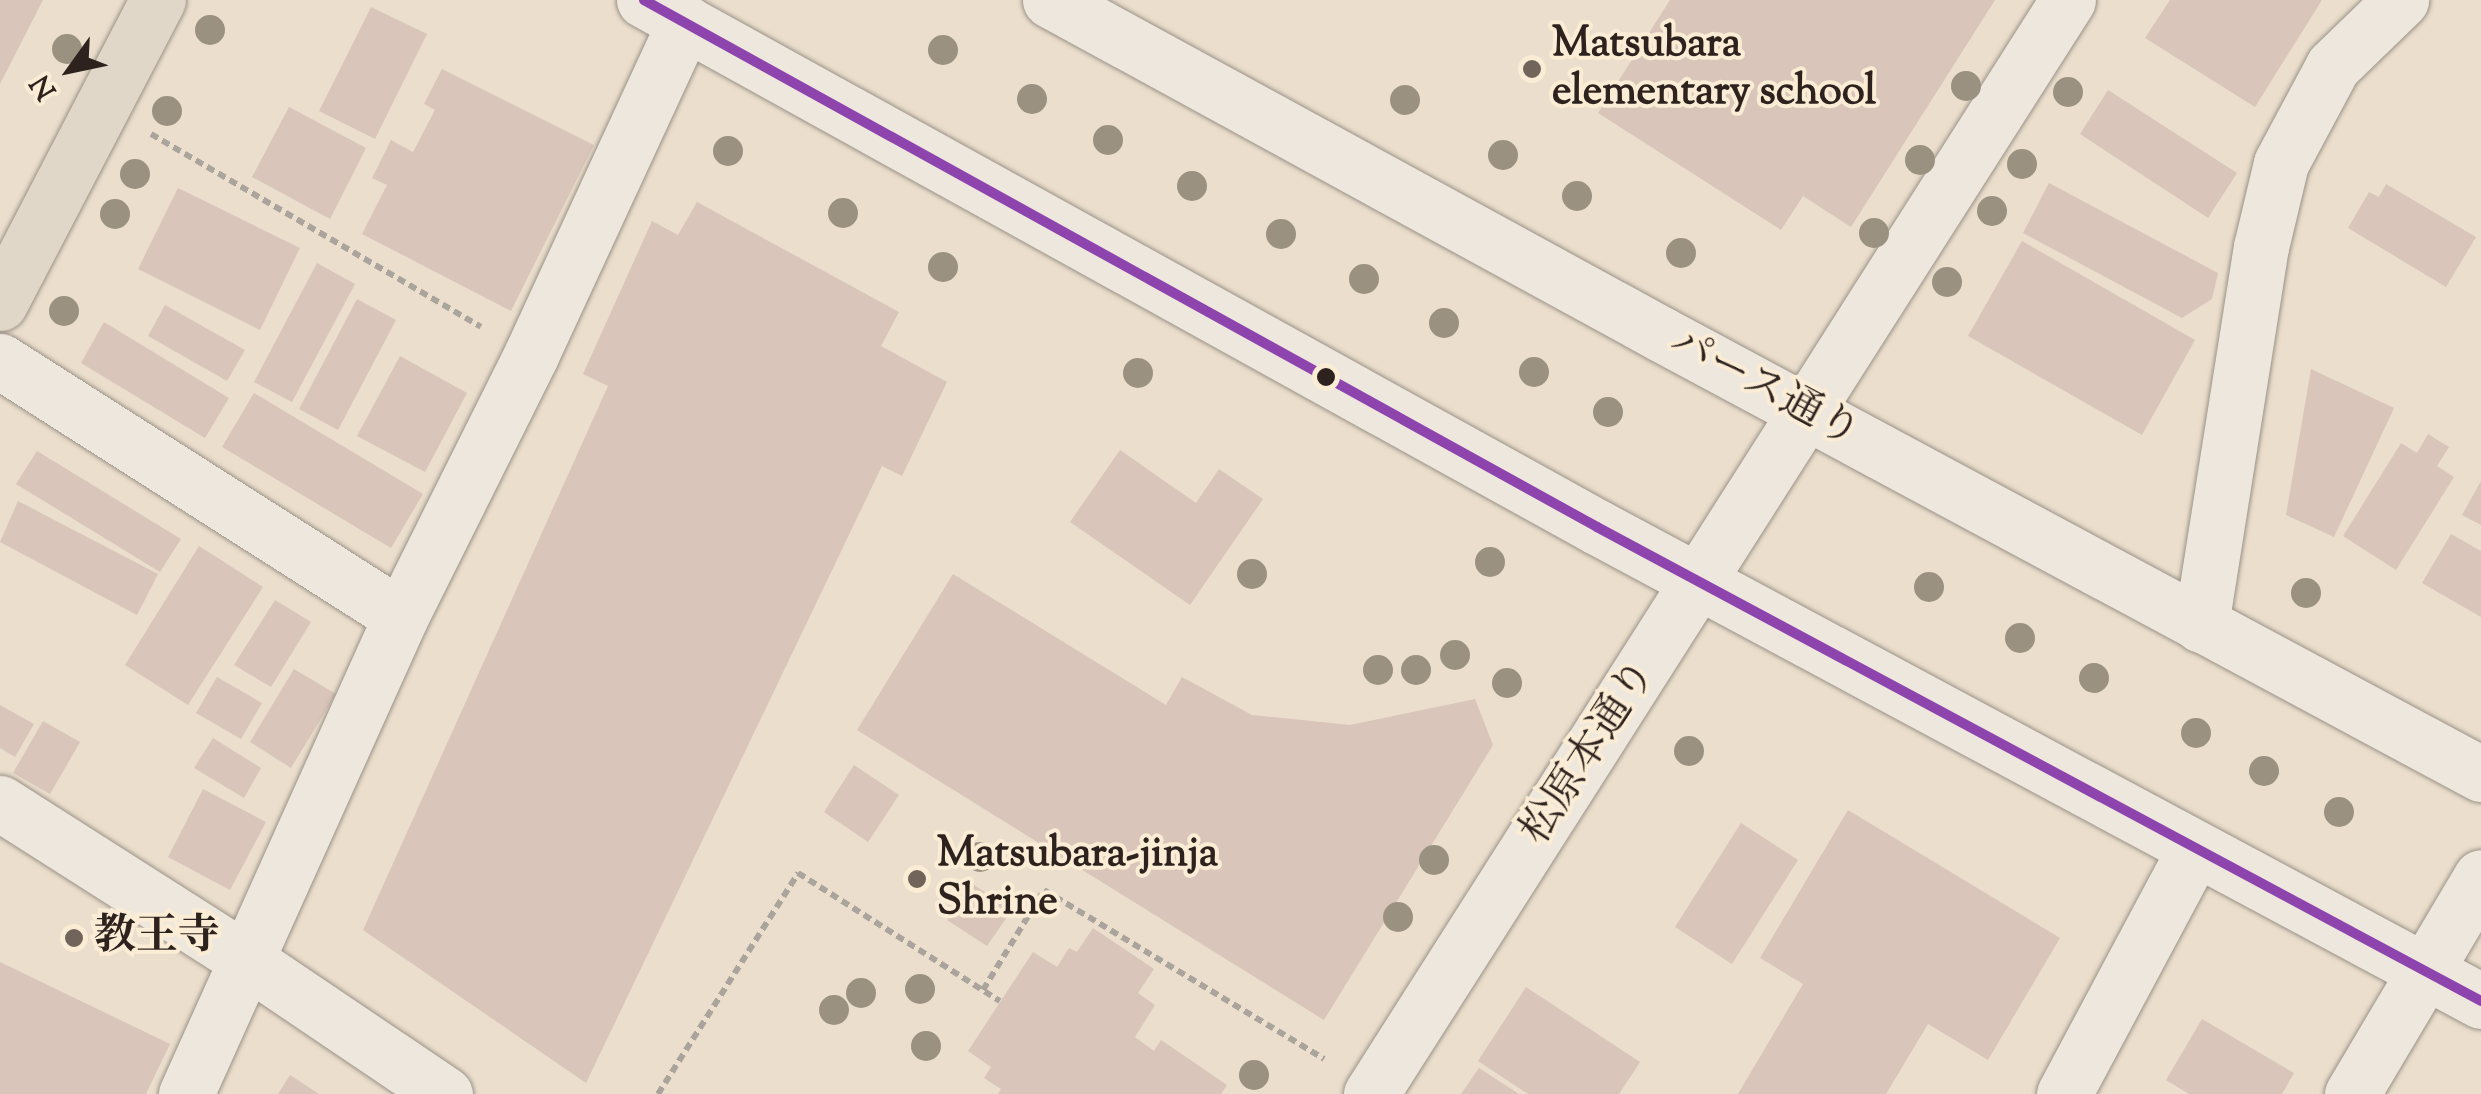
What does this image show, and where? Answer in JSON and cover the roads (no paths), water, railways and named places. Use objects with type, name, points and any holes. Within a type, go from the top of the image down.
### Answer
[{"type":"highway","points":[[0,303],[158,0]]},
{"type":"street","name":"パース通り","points":[[1050,0],[2201,626],[2481,774]]},
{"type":"street","name":"松原本通り","points":[[1350,1078],[1700,582],[2068,0]]},
{"type":"street","points":[[2201,626],[2262,247],[2281,163],[2333,66],[2401,0]]},
{"type":"street","points":[[186,1094],[401,616],[531,355],[664,11],[1700,582],[2481,1002]]},
{"type":"street","points":[[0,361],[401,616]]},
{"type":"street","points":[[0,802],[446,1094]]},
{"type":"street","points":[[2064,1094],[2195,849]]},
{"type":"street","points":[[2352,1094],[2481,877]]},
{"type":"place","name":"Matsubara elementary school","points":[[1532,69]]},
{"type":"place","name":"Matsubara-jinja Shrine","points":[[917,879]]},
{"type":"place","name":"教王寺","points":[[74,938]]}]
